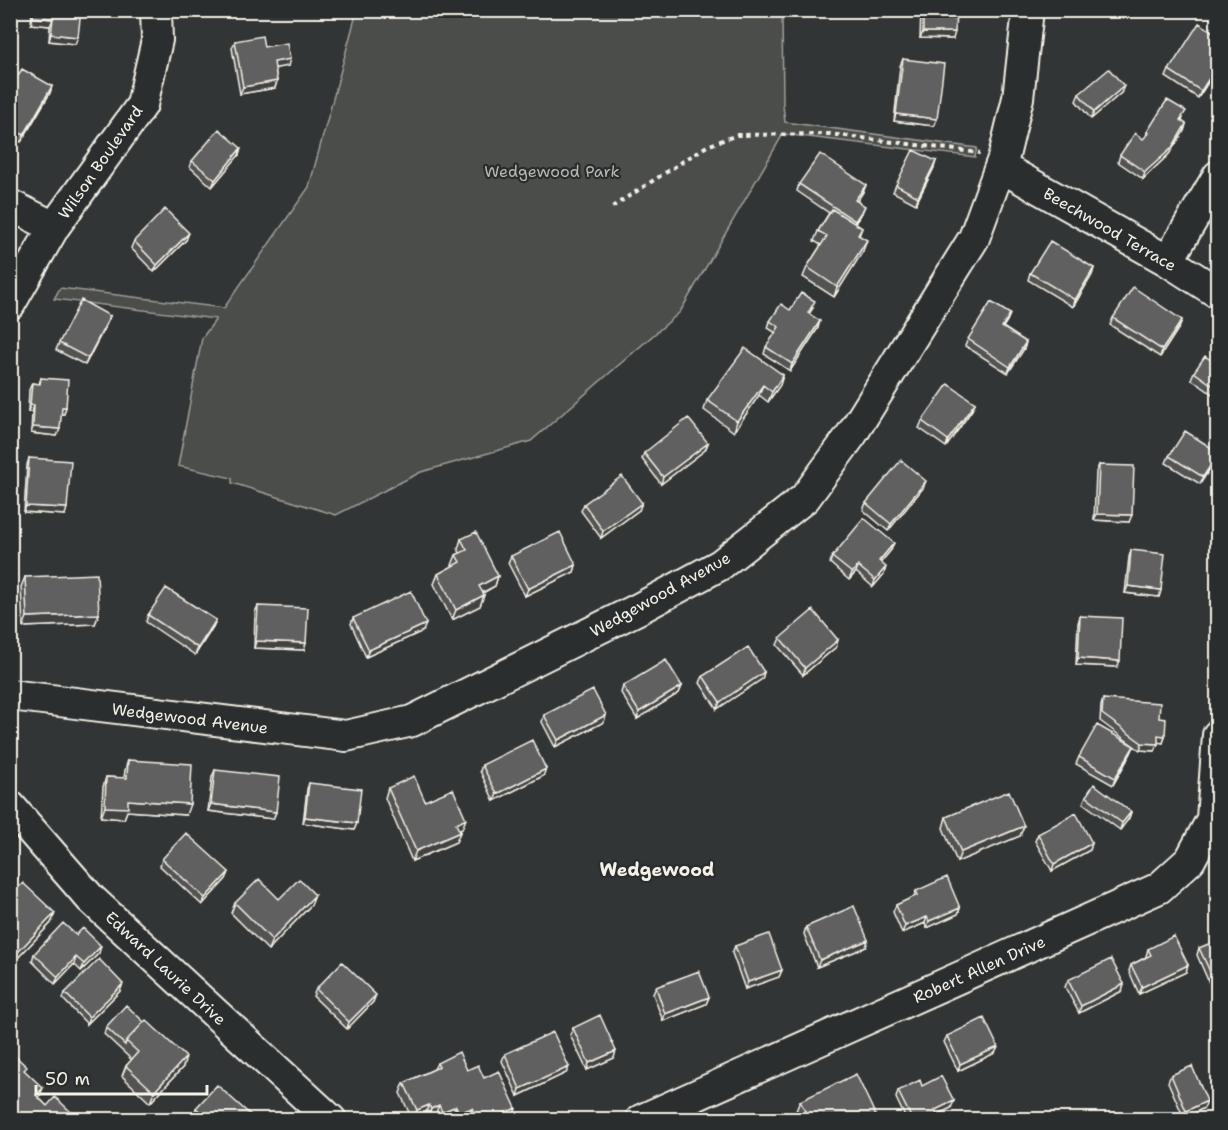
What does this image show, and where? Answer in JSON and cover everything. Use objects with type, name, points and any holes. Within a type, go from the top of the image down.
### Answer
[{"type":"street","name":"Wilson Boulevard","points":[[10,304],[54,227],[142,105],[157,39],[156,10]]},
{"type":"street","name":"Wedgewood Avenue","points":[[10,695],[346,736],[412,722],[640,608],[720,565],[805,498],[852,434],[974,238],[1003,161],[1018,98],[1028,10]]},
{"type":"street","name":"Beechwood Terrace","points":[[1003,161],[1218,293]]},
{"type":"street","points":[[1168,261],[1218,177]]},
{"type":"street","points":[[10,204],[54,227]]},
{"type":"street","name":"Robert Allen Drive","points":[[641,1119],[1159,888],[1190,860],[1212,819],[1218,735]]},
{"type":"street","name":"Edward Laurie Drive","points":[[10,806],[92,899],[331,1119]]},
{"type":"path","points":[[612,207],[707,146],[737,135],[830,134],[1003,161]]},
{"type":"green space","name":"Wedgewood Park","points":[[357,11],[782,11],[785,122],[977,148],[975,157],[783,134],[680,312],[531,441],[421,472],[336,515],[232,483],[232,478],[178,466],[202,338],[216,319],[54,299],[60,288],[224,308],[309,187]]},
{"type":"building","points":[[34,10],[81,10],[78,37],[51,34],[53,19],[33,17]]},
{"type":"building","points":[[923,10],[956,10],[955,32],[923,32]]},
{"type":"building","points":[[1199,23],[1218,35],[1218,49],[1210,61],[1217,66],[1201,91],[1169,70]]},
{"type":"building","points":[[262,36],[264,47],[287,43],[290,59],[274,62],[277,81],[243,87],[235,41]]},
{"type":"building","points":[[903,59],[944,64],[937,119],[896,114]]},
{"type":"building","points":[[22,69],[52,86],[24,135],[10,128],[10,89]]},
{"type":"building","points":[[1109,69],[1124,86],[1094,112],[1079,94]]},
{"type":"building","points":[[1167,100],[1186,111],[1180,120],[1186,124],[1172,148],[1145,172],[1120,155],[1135,133],[1143,139],[1149,133],[1147,132]]},
{"type":"building","points":[[219,129],[241,148],[215,180],[192,161]]},
{"type":"building","points":[[913,150],[936,161],[918,197],[896,185]]},
{"type":"building","points":[[820,154],[866,185],[855,200],[865,206],[855,221],[799,184]]},
{"type":"building","points":[[165,209],[189,233],[157,265],[134,241]]},
{"type":"building","points":[[832,209],[862,228],[858,235],[867,240],[837,287],[807,267],[827,236],[818,231]]},
{"type":"building","points":[[1050,241],[1094,268],[1075,300],[1030,273]]},
{"type":"building","points":[[1133,287],[1182,320],[1162,350],[1113,318]]},
{"type":"building","points":[[801,293],[815,301],[808,313],[820,321],[792,364],[766,347],[779,327],[770,321],[781,304],[790,310]]},
{"type":"building","points":[[81,300],[110,316],[88,358],[59,343]]},
{"type":"building","points":[[991,302],[1010,314],[1002,327],[1026,342],[1010,367],[968,339]]},
{"type":"building","points":[[745,348],[783,375],[772,392],[763,385],[737,421],[707,400]]},
{"type":"building","points":[[1218,354],[1218,389],[1194,372],[1205,356],[1212,361]]},
{"type":"building","points":[[41,378],[68,380],[66,407],[62,407],[60,429],[33,427],[34,405],[30,405],[32,383],[40,384]]},
{"type":"building","points":[[948,384],[975,403],[948,440],[922,421]]},
{"type":"building","points":[[688,418],[708,443],[663,477],[644,453]]},
{"type":"building","points":[[1185,431],[1218,452],[1203,477],[1169,456]]},
{"type":"building","points":[[29,458],[71,461],[67,508],[26,506]]},
{"type":"building","points":[[901,460],[926,481],[891,524],[866,503]]},
{"type":"building","points":[[1099,465],[1134,466],[1132,515],[1097,514]]},
{"type":"building","points":[[622,476],[642,503],[603,531],[584,504]]},
{"type":"building","points":[[864,518],[894,543],[879,561],[886,567],[875,580],[858,566],[852,573],[832,557]]},
{"type":"building","points":[[476,532],[498,576],[479,586],[484,595],[456,610],[438,574],[460,562],[456,555],[467,550],[461,539]]},
{"type":"building","points":[[560,532],[576,565],[528,589],[511,556]]},
{"type":"building","points":[[1131,550],[1165,554],[1161,590],[1128,586]]},
{"type":"building","points":[[97,574],[99,614],[27,617],[25,577]]},
{"type":"building","points":[[166,588],[216,620],[198,648],[148,615]]},
{"type":"building","points":[[411,591],[426,624],[369,650],[353,618]]},
{"type":"building","points":[[258,606],[308,608],[306,643],[256,641]]},
{"type":"building","points":[[813,610],[838,640],[805,668],[780,638]]},
{"type":"building","points":[[1080,616],[1122,618],[1120,661],[1078,658]]},
{"type":"building","points":[[748,647],[764,672],[720,702],[703,676]]},
{"type":"building","points":[[666,660],[682,686],[639,712],[623,686]]},
{"type":"building","points":[[593,690],[606,715],[558,740],[544,715]]},
{"type":"building","points":[[1103,699],[1160,703],[1159,718],[1166,719],[1165,736],[1158,735],[1158,744],[1142,743],[1102,714]]},
{"type":"building","points":[[1097,725],[1134,746],[1115,778],[1079,757]]},
{"type":"building","points":[[532,740],[546,769],[497,794],[482,765]]},
{"type":"building","points":[[128,760],[192,764],[190,804],[128,800],[128,808],[105,807],[106,777],[127,778]]},
{"type":"building","points":[[215,770],[280,777],[276,812],[211,804]]},
{"type":"building","points":[[414,776],[425,801],[453,789],[466,819],[456,824],[460,832],[416,851],[388,788]]},
{"type":"building","points":[[309,783],[361,789],[357,823],[305,817]]},
{"type":"building","points":[[1094,784],[1131,812],[1122,823],[1086,796]]},
{"type":"building","points":[[1009,791],[1024,826],[961,852],[946,817]]},
{"type":"building","points":[[1076,813],[1092,843],[1054,864],[1038,834]]},
{"type":"building","points":[[186,833],[229,872],[205,898],[162,859]]},
{"type":"building","points":[[10,870],[18,877],[10,884]]},
{"type":"building","points":[[947,877],[960,908],[929,921],[927,917],[905,926],[896,905],[918,895],[916,891]]},
{"type":"building","points":[[259,879],[279,899],[299,879],[315,895],[272,940],[235,903]]},
{"type":"building","points":[[23,883],[55,913],[17,953],[10,947],[10,896]]},
{"type":"building","points":[[854,906],[868,940],[820,960],[806,927]]},
{"type":"building","points":[[63,923],[76,935],[83,928],[101,946],[84,964],[76,957],[58,977],[34,954]]},
{"type":"building","points":[[769,934],[782,970],[748,982],[735,946]]},
{"type":"building","points":[[1174,936],[1188,965],[1142,987],[1131,965],[1151,955],[1148,949]]},
{"type":"building","points":[[1218,940],[1218,976],[1213,978],[1199,948]]},
{"type":"building","points":[[99,959],[123,984],[89,1017],[65,993]]},
{"type":"building","points":[[1111,959],[1124,984],[1081,1006],[1068,980]]},
{"type":"building","points":[[342,962],[376,995],[349,1022],[316,989]]},
{"type":"building","points":[[699,971],[709,997],[665,1014],[656,987]]},
{"type":"building","points":[[126,1005],[144,1022],[125,1045],[106,1027]]},
{"type":"building","points":[[600,1015],[616,1051],[589,1063],[573,1028]]},
{"type":"building","points":[[984,1018],[998,1047],[960,1064],[947,1036]]},
{"type":"building","points":[[146,1020],[186,1057],[154,1092],[126,1066],[138,1052],[126,1041]]},
{"type":"building","points":[[553,1032],[569,1067],[520,1089],[505,1054]]},
{"type":"building","points":[[11,1052],[27,1067],[24,1070],[43,1088],[36,1095],[47,1106],[55,1097],[71,1112],[64,1119],[23,1119],[10,1108]]},
{"type":"building","points":[[459,1052],[467,1070],[478,1065],[484,1078],[499,1071],[516,1108],[491,1119],[477,1119],[472,1108],[459,1113],[456,1106],[442,1112],[439,1105],[431,1109],[429,1105],[417,1110],[404,1083],[439,1067],[437,1063]]},
{"type":"building","points":[[1192,1066],[1207,1101],[1186,1111],[1171,1075]]},
{"type":"building","points":[[856,1074],[876,1116],[867,1119],[809,1119],[800,1101]]},
{"type":"building","points":[[941,1076],[954,1101],[935,1110],[939,1119],[912,1119],[898,1091],[920,1080],[922,1086]]},
{"type":"building","points":[[217,1085],[255,1119],[208,1119],[196,1108]]},
{"type":"district","name":"Wedgewood","points":[[657,870]]}]
